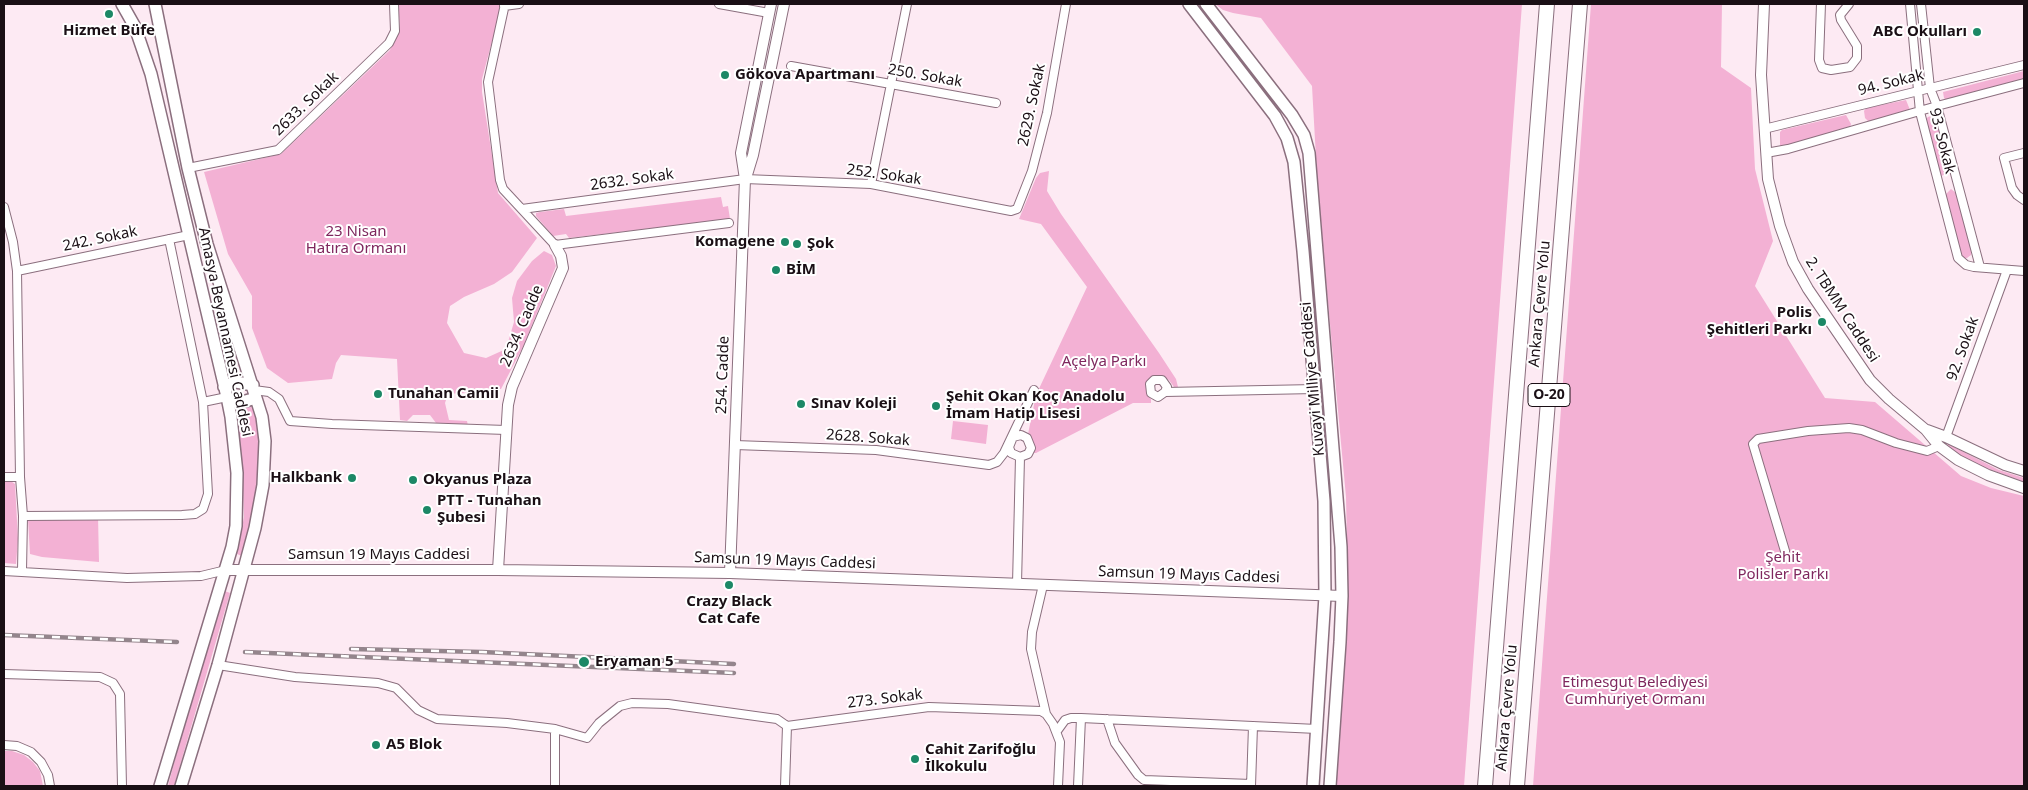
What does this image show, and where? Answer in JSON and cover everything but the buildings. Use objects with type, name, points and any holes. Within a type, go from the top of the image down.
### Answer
[{"type":"highway","name":"Ankara Çevre Yolu","points":[[1485,786],[1547,4]]},
{"type":"highway","name":"Ankara Çevre Yolu","points":[[1518,786],[1580,4]]},
{"type":"main road","name":"Amasya Beyannamesi Caddesi","points":[[122,4],[136,27],[151,74],[190,235],[226,395],[234,446],[238,500],[236,526],[226,570],[160,786]]},
{"type":"main road","name":"Amasya Beyannamesi Caddesi","points":[[155,4],[188,168],[207,244],[263,425],[265,465],[255,528],[218,666],[181,786]]},
{"type":"main road","name":"Kuvayi Milliye Caddesi","points":[[1189,4],[1275,116],[1291,146],[1302,242],[1324,501],[1325,596],[1313,786]]},
{"type":"main road","name":"Kuvayi Milliye Caddesi","points":[[1206,4],[1292,115],[1304,135],[1309,153],[1339,509],[1342,596],[1330,786]]},
{"type":"main road","points":[[1224,50],[1236,42]]},
{"type":"main road","points":[[236,382],[254,391],[242,402],[226,395],[236,382]]},
{"type":"street","name":"2633. Sokak","points":[[188,168],[278,150],[389,43],[395,31],[394,4]]},
{"type":"street","points":[[519,4],[504,5],[490,68],[488,96],[501,184],[503,189],[555,245],[729,224]]},
{"type":"street","points":[[719,4],[770,8],[741,152],[745,178]]},
{"type":"street","points":[[745,178],[753,155],[784,4]]},
{"type":"street","points":[[871,184],[907,4]]},
{"type":"street","name":"2629. Sokak","points":[[1017,210],[1032,172],[1047,113],[1066,4]]},
{"type":"street","name":"2. TBMM Caddesi","points":[[1764,4],[1760,75],[1766,153],[1771,195],[1793,262],[1808,289],[1870,380],[1889,400],[1926,430],[1939,446],[1973,469],[2024,488]]},
{"type":"street","points":[[1821,4],[1819,60],[1822,68],[1831,70],[1850,67],[1857,58],[1857,46],[1841,20],[1840,15],[1849,4]]},
{"type":"street","name":"93. Sokak","points":[[1910,4],[1920,112],[1958,258],[1966,265],[2024,271]]},
{"type":"street","name":"93. Sokak","points":[[1921,4],[1930,88],[1937,106],[1980,267]]},
{"type":"street","name":"94. Sokak","points":[[1764,129],[2024,65]]},
{"type":"street","name":"250. Sokak","points":[[791,66],[996,104]]},
{"type":"street","points":[[1766,153],[1788,149],[1937,106],[2024,84]]},
{"type":"street","points":[[2024,154],[2004,158],[2012,188],[2024,200]]},
{"type":"street","name":"252. Sokak","points":[[745,178],[871,184],[1012,211],[1017,210]]},
{"type":"street","name":"2632. Sokak","points":[[522,209],[745,178]]},
{"type":"street","name":"254. Cadde","points":[[730,573],[745,178]]},
{"type":"street","points":[[1940,188],[1957,183]]},
{"type":"street","points":[[4,207],[13,242],[17,270],[20,477],[23,516],[22,572]]},
{"type":"street","name":"242. Sokak","points":[[17,270],[190,235]]},
{"type":"street","points":[[23,516],[182,515],[195,514],[203,509],[208,494],[202,402],[169,239]]},
{"type":"street","name":"2634. Cadde","points":[[498,570],[506,430],[512,388],[563,268],[561,256],[555,245]]},
{"type":"street","name":"92. Sokak","points":[[1946,437],[2007,270]]},
{"type":"street","points":[[1166,392],[1315,389]]},
{"type":"street","points":[[1011,440],[1020,435],[1030,441],[1030,452],[1020,457],[1014,456],[1010,450],[1011,440],[1034,390]]},
{"type":"street","points":[[254,391],[269,392],[279,399],[290,420],[332,424],[506,430]]},
{"type":"street","points":[[202,402],[226,395]]},
{"type":"street","points":[[1785,551],[1753,444],[1758,439],[1808,431],[1850,428],[1862,430],[1896,443],[1927,451],[1939,446],[1946,437]]},
{"type":"street","name":"2. TBMM Caddesi","points":[[1926,430],[2024,471]]},
{"type":"street","name":"2628. Sokak","points":[[735,445],[876,450],[989,465],[998,462],[1011,440]]},
{"type":"street","points":[[1017,584],[1020,457]]},
{"type":"street","points":[[4,477],[20,477]]},
{"type":"street","points":[[4,571],[127,578],[201,576],[226,570]]},
{"type":"street","name":"Samsun 19 Mayıs Caddesi","points":[[226,570],[498,570],[730,573],[1342,596]]},
{"type":"street","points":[[1043,585],[1032,632],[1031,650],[1046,714],[1057,731],[1060,742],[1058,786]]},
{"type":"street","points":[[218,666],[295,677],[378,683],[396,688],[418,710],[437,719],[507,723],[555,729],[587,738],[599,723],[620,706],[632,703],[668,704],[768,718],[777,720],[787,726],[785,786]]},
{"type":"street","points":[[4,674],[100,677],[113,683],[120,694],[122,786]]},
{"type":"street","name":"273. Sokak","points":[[787,726],[928,708],[1041,711],[1046,714]]},
{"type":"street","points":[[1057,731],[1065,720],[1071,718],[1317,729]]},
{"type":"street","points":[[1078,786],[1081,718]]},
{"type":"street","points":[[1107,719],[1115,743],[1138,775],[1144,780],[1251,785],[1252,726]]},
{"type":"street","points":[[555,729],[555,786]]},
{"type":"street","points":[[4,745],[17,746],[31,752],[41,762],[48,775],[50,786]]},
{"type":"green space","name":"23 Nisan Hatıra Ormanı","points":[[398,4],[502,4],[482,79],[482,92],[498,193],[537,238],[512,272],[494,284],[464,297],[450,306],[447,323],[464,353],[486,358],[506,349],[514,322],[512,298],[517,281],[532,261],[544,251],[552,255],[556,266],[524,345],[501,389],[448,394],[445,403],[449,420],[467,421],[468,426],[436,423],[430,415],[413,415],[407,421],[400,420],[397,359],[341,355],[336,363],[332,379],[288,383],[267,368],[252,328],[252,296],[228,254],[204,172],[281,154],[390,50],[400,28]]},
{"type":"green space","points":[[1215,4],[1522,4],[1464,786],[1336,786],[1348,597],[1346,497],[1318,194],[1312,86],[1261,18],[1223,10]]},
{"type":"green space","name":"Etimesgut Belediyesi Cumhuriyet Ormanı","points":[[1591,4],[1722,4],[1721,67],[1751,88],[1755,169],[1773,241],[1755,286],[1825,398],[1875,402],[1961,476],[1991,488],[2024,496],[2024,786],[1533,786]]},
{"type":"green space","points":[[2024,71],[2024,81],[1947,101],[1944,98],[1943,92]]},
{"type":"green space","points":[[1906,100],[1910,110],[1869,122],[1865,118],[1864,111],[1866,108]]},
{"type":"green space","points":[[1846,115],[1851,124],[1850,127],[1783,147],[1780,146],[1780,132],[1782,130]]},
{"type":"green space","points":[[1934,115],[1940,129],[1951,172],[1941,176],[1939,175],[1925,120]]},
{"type":"green space","name":"Açelya Parkı","points":[[1049,171],[1047,191],[1061,214],[1159,353],[1176,379],[1178,387],[1174,387],[1169,380],[1158,376],[1147,383],[1147,395],[1151,399],[1151,403],[1133,403],[1033,453],[1032,442],[1028,434],[1036,395],[1087,287],[1041,224],[1019,219],[1036,178],[1040,173]]},
{"type":"green space","points":[[1951,189],[1956,193],[1971,247],[1971,255],[1967,258],[1961,258],[1945,195]]},
{"type":"green space","points":[[721,197],[723,207],[728,206],[730,219],[569,238],[566,234],[553,236],[536,216],[536,213],[540,212],[564,209],[566,216]]},
{"type":"green space","points":[[249,405],[255,410],[257,419],[260,479],[253,518],[242,556],[237,554],[244,517],[242,462],[237,416],[240,408]]},
{"type":"green space","points":[[953,421],[988,425],[986,444],[951,439]]},
{"type":"green space","points":[[1948,444],[1999,470],[2024,478],[2024,482],[1978,465],[1946,447]]},
{"type":"green space","points":[[4,482],[15,484],[18,539],[16,564],[4,563]]},
{"type":"green space","points":[[98,516],[99,562],[42,557],[30,554],[28,519]]},
{"type":"green space","points":[[225,591],[230,593],[174,786],[168,786],[189,707]]},
{"type":"green space","points":[[4,751],[12,751],[24,755],[33,762],[40,771],[43,786],[4,786]]},
{"type":"railway","points":[[4,635],[177,642]]},
{"type":"railway","points":[[351,649],[482,652],[734,664]]},
{"type":"railway","points":[[245,652],[734,673]]},
{"type":"place","name":"Hizmet Büfe","points":[[109,14]]},
{"type":"place","name":"ABC Okulları","points":[[1977,32]]},
{"type":"place","name":"Gökova Apartmanı","points":[[725,75]]},
{"type":"place","name":"Komagene","points":[[785,242]]},
{"type":"place","name":"Şok","points":[[797,244]]},
{"type":"place","name":"BİM","points":[[776,270]]},
{"type":"place","name":"Polis Şehitleri Parkı","points":[[1822,322]]},
{"type":"place","name":"Tunahan Camii","points":[[378,394]]},
{"type":"place","name":"Sınav Koleji","points":[[801,404]]},
{"type":"place","name":"Şehit Okan Koç Anadolu İmam Hatip Lisesi","points":[[936,406]]},
{"type":"place","name":"Halkbank","points":[[352,478]]},
{"type":"place","name":"Okyanus Plaza","points":[[413,480]]},
{"type":"place","name":"PTT - Tunahan Şubesi","points":[[427,510]]},
{"type":"place","name":"Crazy Black Cat Cafe","points":[[729,585]]},
{"type":"place","name":"Eryaman 5","points":[[584,662]]},
{"type":"place","name":"A5 Blok","points":[[376,745]]},
{"type":"place","name":"Cahit Zarifoğlu İlkokulu","points":[[915,759]]},
{"type":"park label","name":"Şehit Polisler Parkı","points":[[1783,566]]}]
